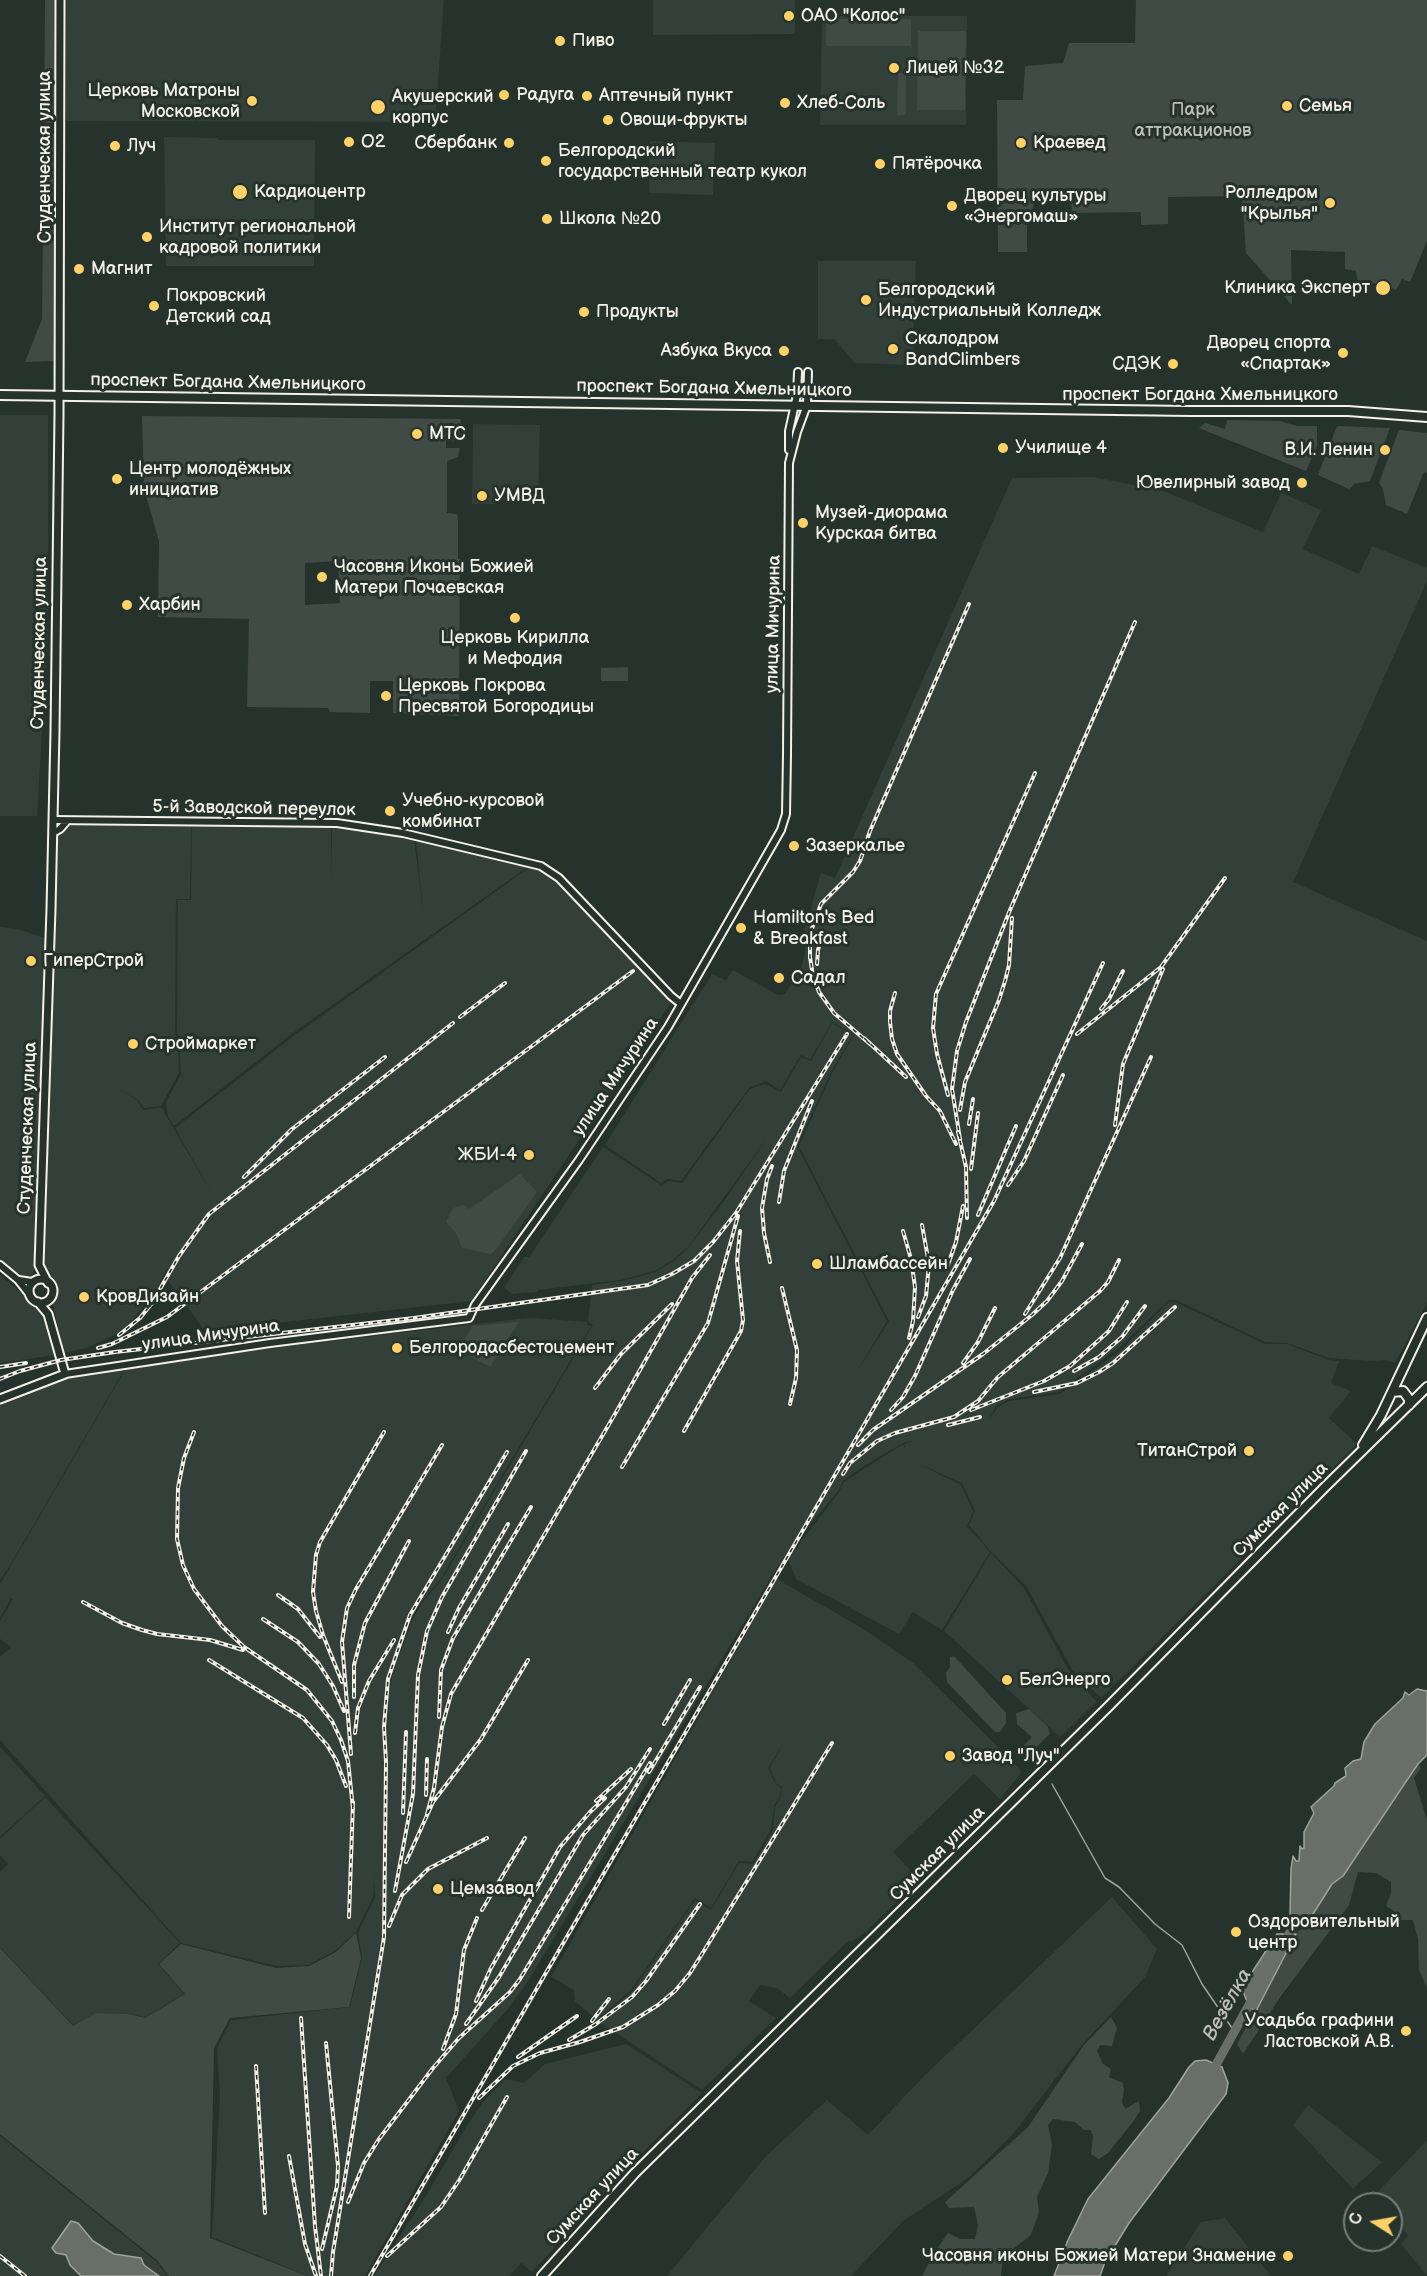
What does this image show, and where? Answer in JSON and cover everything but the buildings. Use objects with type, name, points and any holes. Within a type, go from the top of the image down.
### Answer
[{"type":"main road","name":"Студенческая улица","points":[[48,1283],[39,1265],[53,833],[59,396],[60,0]]},
{"type":"main road","name":"проспект Богдана Хмельницкого","points":[[0,395],[1190,411],[1348,411],[1427,417]]},
{"type":"main road","points":[[39,1265],[29,1288],[29,1294],[48,1314]]},
{"type":"main road","points":[[33,1281],[42,1280],[48,1283],[54,1292],[48,1314],[64,1374]]},
{"type":"main road","points":[[38,1302],[50,1301]]},
{"type":"main road","points":[[1358,1454],[1376,1425],[1427,1318]]},
{"type":"main road","name":"улица Мичурина","points":[[0,1399],[64,1374]]},
{"type":"main road","points":[[1358,1454],[1427,1387]]},
{"type":"main road","points":[[1392,1393],[1403,1391],[1409,1398],[1409,1405]]},
{"type":"main road","points":[[1392,1393],[1391,1407],[1401,1413]]},
{"type":"main road","name":"Сумская улица","points":[[542,2276],[642,2165],[1108,1707],[1358,1454]]},
{"type":"street","points":[[789,463],[789,431],[797,395],[798,372]]},
{"type":"street","name":"улица Мичурина","points":[[64,1374],[270,1343],[469,1318],[479,1300],[625,1094],[681,1004],[738,902],[770,851],[786,814],[789,463],[807,405],[808,372]]},
{"type":"street","name":"5-й Заводской переулок","points":[[53,820],[338,823],[403,833],[541,866],[559,878],[681,1004]]},
{"type":"street","points":[[53,833],[67,821]]},
{"type":"street","points":[[0,1264],[18,1280],[29,1294]]},
{"type":"street","points":[[18,1280],[33,1281]]},
{"type":"shaded area","points":[[65,0],[444,0],[435,122],[66,121]]},
{"type":"shaded area","name":"ОАО \"Колос\"","points":[[653,0],[795,0],[795,34],[653,35]]},
{"type":"shaded area","name":"Лицей №32","points":[[822,16],[967,16],[966,125],[820,125]]},
{"type":"shaded area","name":"Кардиоцентр","points":[[164,137],[216,138],[219,140],[315,140],[314,266],[166,266]]},
{"type":"shaded area","points":[[650,141],[715,143],[713,195],[649,193]]},
{"type":"shaded area","name":"Белгородский Индустриальный Колледж","points":[[818,261],[916,261],[912,365],[855,363],[834,339],[818,339]]},
{"type":"shaded area","points":[[0,415],[48,415],[48,631],[37,816],[0,816]]},
{"type":"shaded area","points":[[473,424],[540,425],[538,501],[495,500],[495,504],[472,504]]},
{"type":"shaded area","points":[[1093,477],[1161,490],[1263,532],[1281,493],[1321,510],[1303,549],[1359,574],[1372,546],[1427,568],[1427,581],[1293,882],[1427,941],[1427,1303],[1395,1363],[1385,1360],[1329,1358],[1287,1343],[1265,1342],[1176,1300],[1169,1300],[1119,1348],[1058,1392],[1009,1399],[996,1406],[989,1419],[998,1407],[1009,1401],[1060,1394],[1121,1350],[1169,1302],[1175,1302],[1265,1344],[1287,1344],[1329,1360],[1339,1361],[1331,1383],[1351,1391],[1329,1418],[1357,1444],[1101,1698],[1072,1669],[1026,1586],[990,1551],[969,1525],[975,1511],[962,1483],[919,1464],[961,1485],[973,1511],[967,1526],[990,1552],[942,1630],[913,1612],[899,1634],[796,1579],[788,1559],[839,1492],[844,1482],[903,1444],[906,1451],[904,1444],[912,1441],[903,1443],[862,1467],[843,1481],[794,1549],[778,1566],[525,1986],[507,2010],[446,2078],[459,2111],[365,2276],[308,2276],[212,2237],[220,2096],[217,2048],[231,2020],[350,2007],[362,1958],[358,1933],[375,1897],[374,1876],[373,1897],[356,1932],[335,1951],[308,1965],[277,1966],[181,1943],[0,1740],[0,1657],[11,1647],[0,1639],[0,1621],[13,1599],[11,1598],[0,1618],[0,1584],[128,1365],[518,1319],[587,1322],[587,1325],[591,1326],[440,1580],[420,1603],[412,1617],[393,1668],[388,1690],[387,1738],[389,1690],[413,1618],[421,1604],[441,1581],[593,1325],[588,1322],[592,1285],[622,1281],[655,1272],[674,1261],[688,1248],[727,1197],[767,1138],[688,1247],[673,1260],[654,1271],[621,1280],[538,1290],[537,1292],[512,1294],[504,1287],[524,1257],[529,1257],[603,1147],[661,1185],[669,1181],[682,1183],[750,1089],[765,1084],[781,1092],[801,1057],[811,1061],[832,1023],[853,1035],[831,1072],[797,1146],[887,1321],[856,1373],[889,1321],[799,1146],[832,1073],[854,1035],[832,1022],[810,1060],[801,1055],[780,1090],[766,1081],[749,1088],[681,1181],[668,1179],[661,1183],[605,1145],[712,974],[726,980],[733,970],[778,995],[785,994],[802,966],[808,937],[803,934],[821,873],[835,878],[1012,478]]},
{"type":"shaded area","points":[[68,824],[191,826],[190,899],[176,899],[175,1034],[178,1038],[179,1073],[161,1106],[144,1108],[138,1100],[114,1086],[137,1100],[143,1110],[161,1107],[214,1197],[175,1128],[295,1035],[530,867],[546,872],[560,885],[671,1003],[471,1301],[205,1331],[165,1276],[170,1264],[154,1293],[129,1324],[111,1337],[86,1348],[64,1353],[44,1265],[58,834]]},
{"type":"shaded area","points":[[192,826],[331,826],[331,881],[332,826],[414,838],[423,912],[416,839],[529,866],[293,1033],[174,1126],[168,1117],[166,1102],[181,1074],[177,1033],[178,900],[191,900]]},
{"type":"shaded area","points":[[0,927],[18,929],[47,939],[34,1271],[29,1282],[0,1260]]},
{"type":"shaded area","points":[[0,1275],[43,1311],[55,1355],[0,1363]]},
{"type":"shaded area","points":[[127,1365],[0,1580],[0,1401],[64,1378]]},
{"type":"shaded area","points":[[991,1553],[1024,1588],[1069,1671],[1097,1702],[1060,1737],[944,1631]]},
{"type":"shaded area","points":[[777,1579],[865,1630],[913,1663],[1020,1769],[1021,1773],[1000,1799],[974,1774],[893,1852],[919,1879],[866,1932],[851,1942],[849,1940],[790,1998],[777,1988],[760,1985],[749,2001],[776,2018],[702,2090],[598,2021],[632,1991],[695,1900],[711,1910],[739,1863],[753,1864],[773,1830],[775,1807],[781,1796],[782,1787],[776,1783],[770,1768],[783,1744],[768,1768],[775,1783],[781,1788],[780,1796],[774,1806],[771,1829],[752,1862],[739,1861],[711,1908],[695,1898],[631,1990],[597,2020],[575,2001],[574,1990],[551,1977]]},
{"type":"shaded area","points":[[1417,1689],[1427,1691],[1427,1755],[1418,1764],[1343,1876],[1332,1884],[1308,1922],[1296,1921],[1290,1915],[1291,1869],[1293,1856],[1296,1861],[1299,1861],[1300,1846],[1304,1848],[1304,1832],[1314,1813],[1311,1807],[1335,1783],[1346,1776],[1345,1768],[1353,1761],[1361,1759],[1364,1742],[1375,1724],[1403,1698],[1405,1692],[1409,1695]]},
{"type":"shaded area","points":[[0,1747],[45,1796],[0,1837]]},
{"type":"shaded area","points":[[45,1797],[180,1943],[158,1964],[184,1994],[145,2017],[95,2013],[73,2025],[0,1947],[0,1872],[8,1864],[0,1855],[0,1839]]},
{"type":"shaded area","points":[[1112,1897],[1157,1949],[1145,1977],[1081,2046],[1012,2135],[968,2178],[903,2221],[851,2276],[667,2276],[767,2155],[827,2100],[868,2135],[925,2075]]},
{"type":"shaded area","points":[[1277,1934],[1296,1934],[1255,2013],[1243,1991],[1245,1983]]},
{"type":"shaded area","points":[[626,2044],[702,2093],[630,2165],[532,2272],[521,2263],[509,2276],[374,2276],[426,2196],[466,2127],[483,2102],[505,2079],[524,2083],[545,2064]]},
{"type":"shaded area","points":[[1206,2060],[1222,2067],[1228,2083],[1226,2094],[1129,2223],[1105,2262],[1100,2276],[1054,2276],[1088,2199],[1169,2098],[1189,2067],[1195,2061]]},
{"type":"shaded area","points":[[1308,2105],[1382,2162],[1353,2189],[1293,2125]]},
{"type":"shaded area","points":[[0,2136],[157,2262],[168,2276],[0,2276]]},
{"type":"shaded area","points":[[1427,2140],[1427,2276],[1403,2246],[1403,2242],[1408,2236],[1403,2230],[1403,2192],[1378,2192]]},
{"type":"shaded area","points":[[1225,2218],[1271,2276],[1166,2276],[1201,2222]]},
{"type":"shaded area","points":[[71,2221],[78,2223],[93,2241],[114,2254],[141,2258],[144,2265],[159,2276],[81,2276],[70,2265],[66,2255],[56,2253],[52,2248]]},
{"type":"green space","points":[[45,0],[55,0],[56,123],[44,123]]},
{"type":"green space","name":"Парк аттракционов","points":[[1136,0],[1427,0],[1427,241],[1410,282],[1402,279],[1396,290],[1383,282],[1358,286],[1356,271],[1345,269],[1345,252],[1291,250],[1292,305],[1246,253],[1242,196],[1168,197],[1168,224],[1141,225],[1141,212],[1072,213],[1071,201],[1035,201],[1027,226],[1027,252],[998,252],[997,100],[1023,100],[1025,66],[1063,63],[1069,43],[1135,43]]},
{"type":"green space","points":[[826,19],[911,19],[911,46],[826,46]]},
{"type":"green space","points":[[918,31],[966,31],[965,110],[917,110]]},
{"type":"green space","points":[[898,73],[906,73],[906,115],[897,115]]},
{"type":"green space","points":[[44,134],[55,134],[54,361],[25,362],[42,319]]},
{"type":"green space","points":[[142,416],[461,419],[460,440],[446,441],[446,448],[460,448],[458,457],[447,461],[447,513],[457,514],[458,559],[460,559],[459,716],[393,713],[393,681],[370,681],[370,713],[330,712],[328,708],[247,707],[249,619],[158,617],[159,541],[144,489]],"holes":[[[338,561],[340,603],[305,605],[305,563]]]},
{"type":"green space","points":[[1227,420],[1280,421],[1297,426],[1317,426],[1317,446],[1306,471],[1199,428],[1205,423],[1225,429]]},
{"type":"green space","points":[[1337,426],[1390,428],[1370,481],[1354,484],[1349,489],[1318,475]]},
{"type":"green space","points":[[1399,430],[1427,433],[1427,472],[1423,474],[1407,514],[1386,505],[1383,489],[1379,483]]},
{"type":"green space","points":[[628,667],[628,681],[601,681],[601,668]]},
{"type":"green space","points":[[520,1174],[537,1192],[497,1248],[491,1254],[462,1248],[456,1233],[446,1222],[453,1208],[464,1205],[469,1209]]},
{"type":"green space","points":[[519,1322],[490,1367],[459,1350],[472,1326]]},
{"type":"green space","points":[[954,1656],[1006,1713],[1006,1723],[1000,1732],[992,1729],[947,1682],[946,1673],[950,1667],[950,1657]]},
{"type":"green space","points":[[1029,1709],[1048,1727],[1050,1734],[1026,1757],[1020,1750],[1032,1737],[1017,1724],[1016,1713]]},
{"type":"green space","points":[[1418,1764],[1421,1768],[1414,1778],[1427,1820],[1427,1988],[1419,1970],[1418,1939],[1413,1920],[1399,1920],[1397,1913],[1386,1906],[1391,1893],[1391,1882],[1376,1873],[1358,1872],[1349,1905],[1281,1996],[1243,2054],[1237,2044],[1296,1934],[1308,1922],[1332,1884],[1343,1876]]},
{"type":"green space","points":[[356,1933],[361,1958],[349,2007],[230,2018],[214,2048],[210,2238],[307,2276],[169,2276],[158,2261],[0,2134],[0,1948],[73,2026],[95,2013],[128,2014],[145,2018],[185,1994],[159,1964],[181,1944],[276,1968],[309,1966],[336,1952]]},
{"type":"green space","points":[[1111,2017],[1117,2028],[1112,2046],[1100,2045],[1097,2051],[1103,2064],[1111,2069],[1109,2077],[1123,2083],[1122,2102],[1125,2109],[1139,2101],[1140,2111],[1132,2123],[1108,2153],[1099,2159],[1091,2154],[1093,2137],[1091,2130],[1084,2130],[1075,2122],[1053,2119],[1048,2125],[1052,2145],[1048,2173],[1037,2197],[1039,2212],[1031,2235],[1003,2257],[1001,2276],[922,2276],[948,2233],[960,2239],[975,2239],[978,2225],[974,2207],[949,2208],[945,2202],[1028,2127],[1084,2045]]},
{"type":"waterway","points":[[1052,1784],[1105,1878],[1119,1887],[1155,1924],[1182,1945],[1202,1984],[1234,2031]]},
{"type":"waterway","name":"Везёлка","points":[[1284,1943],[1302,1911]]},
{"type":"waterway","name":"Везёлка","points":[[1211,2074],[1255,1994]]},
{"type":"railway","points":[[870,1044],[834,1013],[819,992],[813,976],[810,957],[810,934],[821,904],[853,872],[860,861],[870,831],[969,604]]},
{"type":"railway","points":[[960,1139],[952,1089],[957,1051],[966,1022],[1010,910],[1135,622]]},
{"type":"railway","points":[[948,1095],[933,1028],[936,994],[1035,773]]},
{"type":"railway","points":[[1077,1034],[1161,967],[1225,878]]},
{"type":"railway","points":[[960,1110],[965,1082],[1005,981],[1009,965],[1012,918]]},
{"type":"railway","points":[[817,964],[821,939]]},
{"type":"railway","points":[[370,2276],[994,1201],[1103,963]]},
{"type":"railway","points":[[1115,1125],[1123,1064],[1163,969]]},
{"type":"railway","points":[[98,1348],[112,1344],[167,1317],[633,971]]},
{"type":"railway","points":[[1101,1009],[1109,999],[1123,971]]},
{"type":"railway","points":[[460,1017],[505,983]]},
{"type":"railway","points":[[895,993],[890,1011],[890,1022],[897,1054],[926,1096],[940,1111],[956,1144]]},
{"type":"railway","points":[[119,1335],[140,1318],[152,1303],[179,1256],[209,1214],[453,1023]]},
{"type":"railway","points":[[0,1379],[61,1360],[115,1352],[414,1318],[648,1285],[694,1261],[736,1213],[847,1034]]},
{"type":"railway","points":[[864,1038],[906,1077]]},
{"type":"railway","points":[[244,1177],[292,1129],[385,1057]]},
{"type":"railway","points":[[1025,1314],[1060,1258],[1151,1057]]},
{"type":"railway","points":[[1008,1185],[1024,1161],[1063,1075]]},
{"type":"railway","points":[[969,1124],[973,1099]]},
{"type":"railway","points":[[779,1202],[784,1171],[812,1101]]},
{"type":"railway","points":[[971,1169],[978,1113]]},
{"type":"railway","points":[[978,1215],[1016,1126]]},
{"type":"railway","points":[[958,1132],[966,1167],[967,1218]]},
{"type":"railway","points":[[770,1262],[762,1208],[767,1179],[772,1166]]},
{"type":"railway","points":[[946,1270],[956,1242],[963,1206]]},
{"type":"railway","points":[[622,1467],[708,1323],[738,1216]]},
{"type":"railway","points":[[918,1317],[926,1296],[929,1264],[922,1225]]},
{"type":"railway","points":[[684,1431],[741,1331],[743,1320],[737,1261],[740,1231]]},
{"type":"railway","points":[[903,1231],[911,1259],[915,1287],[913,1321],[909,1338]]},
{"type":"railway","points":[[858,1445],[873,1430],[983,1354],[1032,1315],[1047,1301],[1062,1281],[1082,1244]]},
{"type":"railway","points":[[427,1814],[434,1788],[442,1727],[451,1694],[692,1278],[710,1255]]},
{"type":"railway","points":[[891,1410],[903,1397],[915,1376],[953,1290],[970,1259]]},
{"type":"railway","points":[[843,1474],[850,1463],[877,1441],[895,1433],[954,1417],[978,1401],[998,1377],[1100,1291],[1108,1282],[1119,1260]]},
{"type":"railway","points":[[782,1288],[797,1350],[796,1378],[790,1404]]},
{"type":"railway","points":[[971,1410],[1044,1381],[1070,1366],[1109,1331],[1127,1302]]},
{"type":"railway","points":[[595,1388],[621,1354],[672,1304]]},
{"type":"railway","points":[[1074,1371],[1099,1357],[1122,1337],[1145,1306]]},
{"type":"railway","points":[[1034,1392],[1077,1383],[1099,1372],[1113,1363],[1175,1307]]},
{"type":"railway","points":[[963,1363],[978,1342],[995,1308]]},
{"type":"railway","points":[[0,1367],[26,1363]]},
{"type":"railway","points":[[948,1425],[980,1417]]},
{"type":"railway","points":[[194,1432],[184,1458],[178,1488],[177,1539],[183,1565],[194,1589],[222,1626],[244,1647],[307,1690],[332,1721],[348,1761],[353,1809]]},
{"type":"railway","points":[[342,1682],[316,1611],[313,1592],[316,1555],[320,1542],[384,1432]]},
{"type":"railway","points":[[351,1754],[342,1642],[347,1608],[442,1445]]},
{"type":"railway","points":[[395,1891],[413,1794],[418,1675],[427,1631],[442,1597],[526,1451]]},
{"type":"railway","points":[[331,2276],[384,1937],[386,1762],[384,1727],[388,1679],[410,1615],[507,1452]]},
{"type":"railway","points":[[439,1717],[441,1670],[453,1638],[531,1507]]},
{"type":"railway","points":[[448,1632],[459,1608],[508,1524]]},
{"type":"railway","points":[[354,1697],[354,1665],[365,1623],[409,1541]]},
{"type":"railway","points":[[278,1595],[298,1609],[320,1637]]},
{"type":"railway","points":[[83,1602],[122,1623],[142,1630],[210,1640],[243,1650]]},
{"type":"railway","points":[[263,1619],[298,1642],[319,1664],[333,1686],[344,1711]]},
{"type":"railway","points":[[355,1733],[358,1708],[369,1681],[394,1640]]},
{"type":"railway","points":[[209,1660],[303,1718],[327,1745],[336,1760],[346,1786]]},
{"type":"railway","points":[[406,1862],[433,1802],[481,1739],[528,1660]]},
{"type":"railway","points":[[664,1724],[690,1680]]},
{"type":"railway","points":[[649,1772],[700,1687]]},
{"type":"railway","points":[[403,1813],[406,1732]]},
{"type":"railway","points":[[479,2098],[513,2066],[540,2053],[623,2027],[658,2005],[675,1991],[690,1973],[832,1743]]},
{"type":"railway","points":[[466,2024],[499,1977],[583,1835],[626,1787],[650,1749]]},
{"type":"railway","points":[[426,1795],[427,1759]]},
{"type":"railway","points":[[348,2202],[364,2163],[379,2139],[433,2068],[459,2038],[510,1992],[520,1979],[650,1763]]},
{"type":"railway","points":[[596,1801],[631,1769]]},
{"type":"railway","points":[[476,2001],[491,1968],[560,1847],[605,1798]]},
{"type":"railway","points":[[349,1917],[353,1802]]},
{"type":"railway","points":[[389,1926],[402,1895],[428,1869],[487,1838]]},
{"type":"railway","points":[[482,1910],[525,1838]]},
{"type":"railway","points":[[569,2040],[596,2024],[632,1997],[646,1981],[700,1904]]},
{"type":"railway","points":[[443,2049],[456,2014],[464,1950],[477,1918]]},
{"type":"railway","points":[[592,2021],[609,1999]]},
{"type":"railway","points":[[518,2057],[577,2016]]},
{"type":"railway","points":[[301,2018],[315,2226],[321,2276]]},
{"type":"railway","points":[[322,2249],[337,2186],[338,2166],[326,2043]]},
{"type":"railway","points":[[256,2066],[265,2213]]},
{"type":"railway","points":[[387,2256],[441,2207],[460,2179],[507,2097]]},
{"type":"railway","points":[[289,2156],[305,2244],[316,2276]]},
{"type":"railway","points":[[0,2256],[25,2276]]},
{"type":"place","name":"ОАО \"Колос\"","points":[[789,16]]},
{"type":"place","name":"Пиво","points":[[560,41]]},
{"type":"place","name":"Лицей №32","points":[[894,68]]},
{"type":"place","name":"Радуга","points":[[504,95]]},
{"type":"place","name":"Аптечный пункт","points":[[587,96]]},
{"type":"place","name":"Церковь Матроны Московской","points":[[252,101]]},
{"type":"place","name":"Хлеб-Соль","points":[[785,103]]},
{"type":"place","name":"Семья","points":[[1287,106]]},
{"type":"place","name":"Акушерский корпус","points":[[378,107]]},
{"type":"place","name":"Овощи-фрукты","points":[[608,120]]},
{"type":"place","name":"O2","points":[[349,142]]},
{"type":"place","name":"Сбербанк","points":[[509,143]]},
{"type":"place","name":"Краевед","points":[[1021,143]]},
{"type":"place","name":"Луч","points":[[115,146]]},
{"type":"place","name":"Белгородский государственный театр кукол","points":[[546,161]]},
{"type":"place","name":"Пятёрочка","points":[[880,164]]},
{"type":"place","name":"Кардиоцентр","points":[[240,192]]},
{"type":"place","name":"Ролледром \"Крылья\"","points":[[1330,203]]},
{"type":"place","name":"Дворец культуры «Энергомаш»","points":[[952,206]]},
{"type":"place","name":"Школа №20","points":[[547,219]]},
{"type":"place","name":"Институт региональной кадровой политики","points":[[147,237]]},
{"type":"place","name":"Магнит","points":[[79,269]]},
{"type":"place","name":"Клиника Эксперт","points":[[1383,288]]},
{"type":"place","name":"Белгородский Индустриальный Колледж","points":[[866,300]]},
{"type":"place","name":"Покровский Детский сад","points":[[154,306]]},
{"type":"place","name":"Продукты","points":[[584,312]]},
{"type":"place","name":"Cкалодром BandClimbers","points":[[893,349]]},
{"type":"place","name":"Азбука Вкуса","points":[[784,351]]},
{"type":"place","name":"Дворец спорта «Спартак»","points":[[1343,353]]},
{"type":"place","name":"СДЭК","points":[[1173,364]]},
{"type":"place","name":"МТС","points":[[417,434]]},
{"type":"place","name":"Училище 4","points":[[1003,448]]},
{"type":"place","name":"В.И. Ленин","points":[[1385,450]]},
{"type":"place","name":"Центр молодёжных инициатив","points":[[117,479]]},
{"type":"place","name":"Ювелирный завод","points":[[1302,483]]},
{"type":"place","name":"УМВД","points":[[482,496]]},
{"type":"place","name":"Музей-диорама Курская битва","points":[[803,523]]},
{"type":"place","name":"Часовня Иконы Божией Матери Почаевская","points":[[322,577]]},
{"type":"place","name":"Харбин","points":[[127,605]]},
{"type":"place","name":"Церковь Кирилла и Мефодия","points":[[515,618]]},
{"type":"place","name":"Церковь Покрова Пресвятой Богородицы","points":[[386,696]]},
{"type":"place","name":"Учебно-курсовой комбинат","points":[[390,811]]},
{"type":"place","name":"Зазеркалье","points":[[794,846]]},
{"type":"place","name":"Hamilton's Bed & Breakfast","points":[[741,928]]},
{"type":"place","name":"ГиперСтрой","points":[[31,961]]},
{"type":"place","name":"Садал","points":[[779,978]]},
{"type":"place","name":"Строймаркет","points":[[133,1044]]},
{"type":"place","name":"ЖБИ-4","points":[[529,1155]]},
{"type":"place","name":"Шламбассейн","points":[[817,1264]]},
{"type":"place","name":"КровДизайн","points":[[84,1297]]},
{"type":"place","name":"Белгородасбестоцемент","points":[[397,1348]]},
{"type":"place","name":"ТитанСтрой","points":[[1249,1451]]},
{"type":"place","name":"БелЭнерго","points":[[1007,1680]]},
{"type":"place","name":"Завод \"Луч\"","points":[[950,1756]]},
{"type":"place","name":"Цемзавод","points":[[438,1889]]},
{"type":"place","name":"Оздоровительный центр","points":[[1236,1932]]},
{"type":"place","name":"Усадьба графини Ластовской А.В.","points":[[1406,2031]]},
{"type":"place","name":"Часовня иконы Божией Матери Знамение","points":[[1288,2256]]}]
